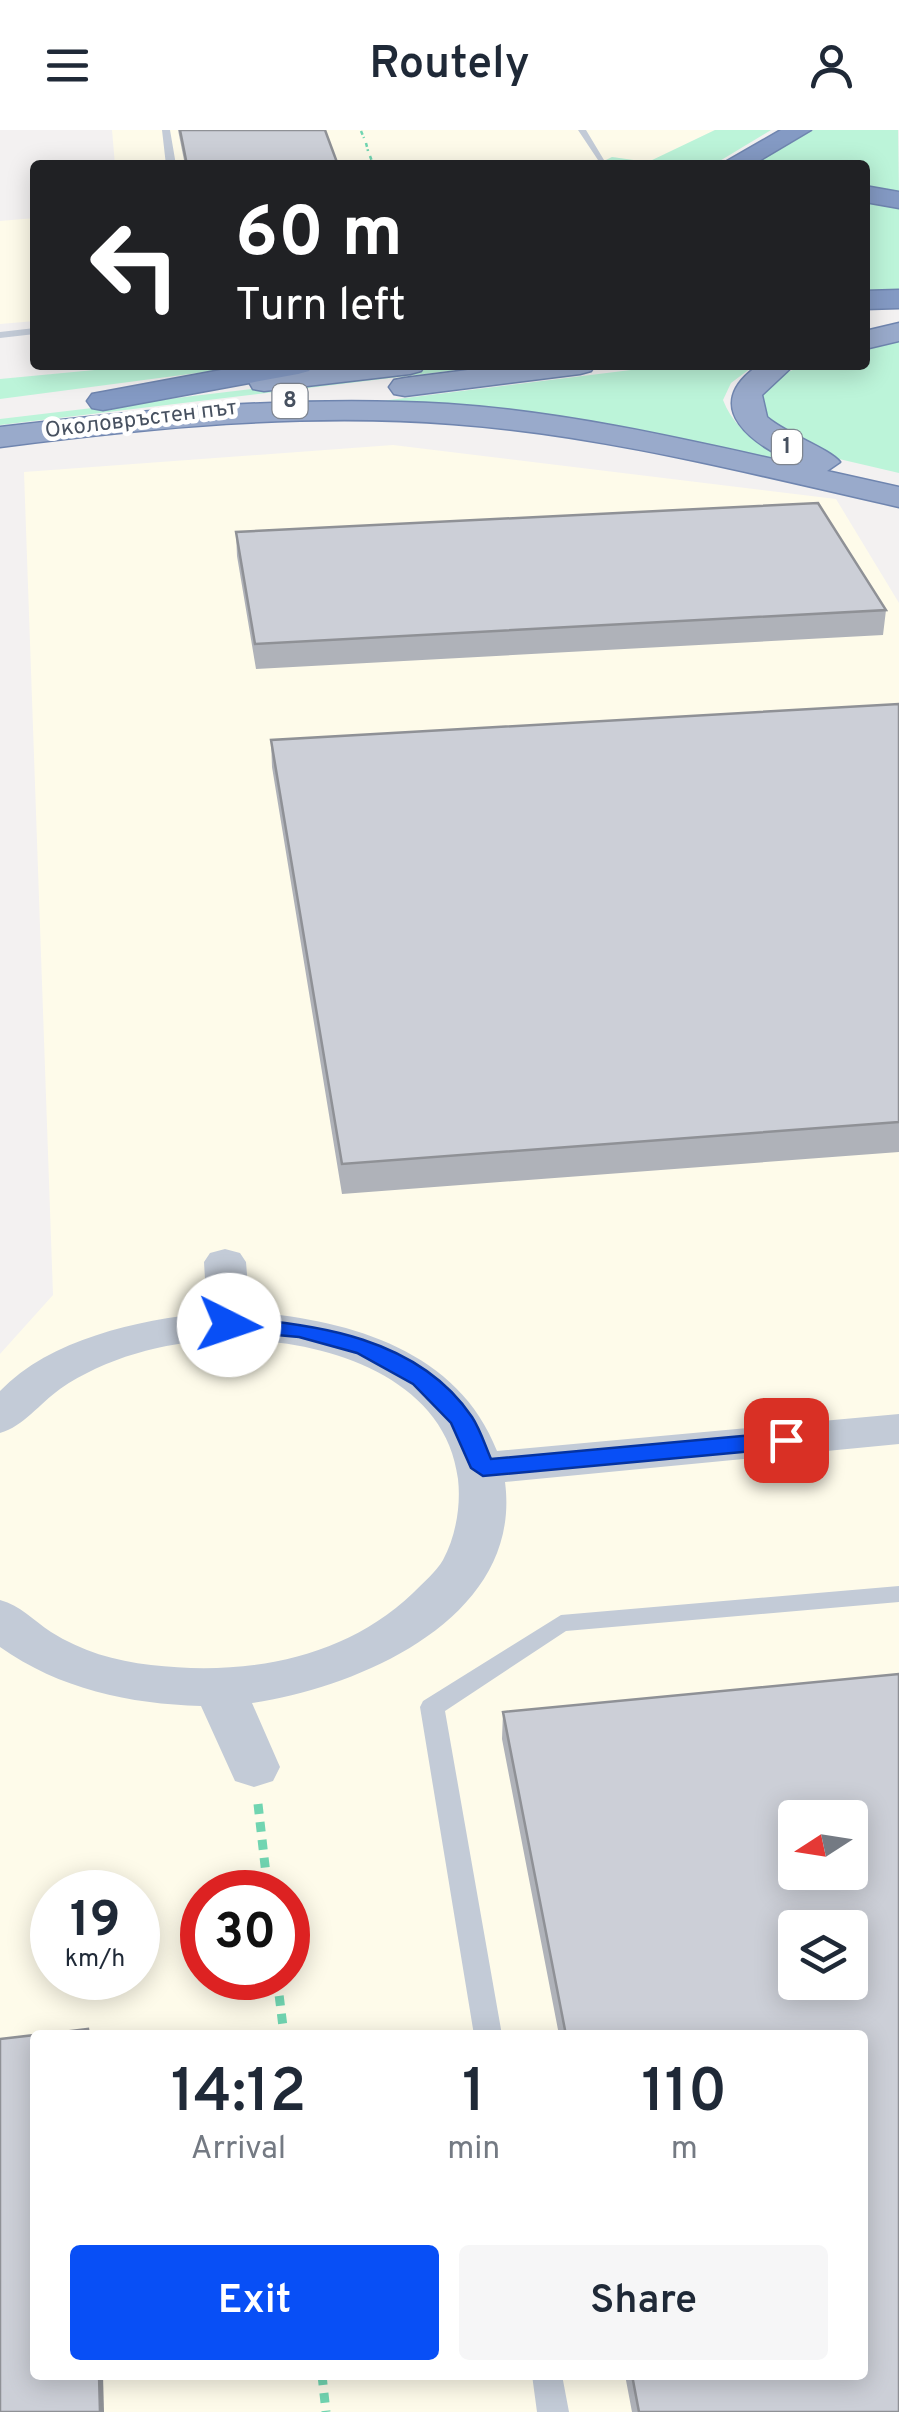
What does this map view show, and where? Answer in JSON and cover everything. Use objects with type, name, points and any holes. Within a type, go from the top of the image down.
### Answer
[{"type":"highway","points":[[742,160],[799,130]]},
{"type":"highway","points":[[870,195],[899,200]]},
{"type":"highway","points":[[870,300],[899,302]]},
{"type":"highway","points":[[870,308],[899,302]]},
{"type":"highway","points":[[870,330],[899,329]]},
{"type":"highway","points":[[870,338],[899,329]]},
{"type":"highway","points":[[113,412],[278,370]]},
{"type":"highway","name":"Околовръстен път","points":[[0,437],[113,412],[378,370]]},
{"type":"highway","name":"Околовръстен път","points":[[0,414],[113,412],[530,370]]},
{"type":"highway","name":"1","points":[[771,370],[755,380],[744,403],[748,417],[761,430],[808,457],[899,481]]},
{"type":"highway","points":[[113,412],[334,412],[494,418],[607,434],[899,496]]},
{"type":"street","points":[[224,1262],[229,1325]]},
{"type":"street","points":[[0,1418],[10,1406],[71,1363],[147,1336],[229,1325],[316,1334],[366,1348],[421,1378],[461,1420],[483,1468],[484,1518],[464,1568],[425,1614],[368,1652],[298,1678],[220,1689],[136,1684],[61,1661],[0,1618]]},
{"type":"street","points":[[483,1468],[899,1429]]},
{"type":"street","points":[[220,1689],[254,1768]]},
{"type":"lane","points":[[166,130],[170,160]]},
{"type":"lane","points":[[582,130],[600,158]]},
{"type":"lane","points":[[0,335],[30,332]]},
{"type":"lane","points":[[487,2030],[432,1707],[561,1623],[899,1594]]},
{"type":"lane","points":[[548,2380],[553,2412]]},
{"type":"path","points":[[361,131],[372,160]]},
{"type":"path","points":[[254,1768],[266,1870]]},
{"type":"path","points":[[280,2000],[283,2030]]},
{"type":"path","points":[[323,2380],[326,2412]]},
{"type":"shaded area","points":[[112,130],[715,130],[654,160],[115,160]]},
{"type":"shaded area","points":[[30,218],[30,321],[0,324],[0,221]]},
{"type":"shaded area","points":[[393,445],[836,499],[899,603],[899,2412],[0,2412],[0,1354],[53,1295],[24,472]]},
{"type":"green space","points":[[715,130],[771,130],[721,160],[652,160]]},
{"type":"green space","points":[[813,130],[898,130],[899,193],[870,190],[870,160],[757,160]]},
{"type":"green space","points":[[870,200],[899,204],[899,294],[870,294]]},
{"type":"green space","points":[[899,339],[899,473],[822,455],[759,413],[761,391],[793,370],[870,370],[870,343]]},
{"type":"green space","points":[[94,370],[219,370],[0,399],[0,379]]},
{"type":"green space","points":[[413,370],[457,370],[0,425],[0,419]]},
{"type":"green space","points":[[631,370],[748,370],[731,383],[723,400],[730,414],[762,444],[817,470],[614,425],[534,415],[357,404]]},
{"type":"building","points":[[180,130],[325,130],[336,160],[186,160]]},
{"type":"building","points":[[818,503],[886,610],[255,644],[236,532]]},
{"type":"building","points":[[899,704],[899,1122],[342,1164],[271,740]]},
{"type":"building","points":[[899,1674],[899,2412],[639,2412],[633,2380],[868,2380],[868,2030],[565,2030],[503,1712]]},
{"type":"building","points":[[30,2036],[30,2380],[99,2380],[100,2412],[0,2412],[0,2039]]},
{"type":"route","points":[[229,1325],[300,1330],[366,1348],[421,1378],[461,1420],[483,1468],[786,1440]]}]
